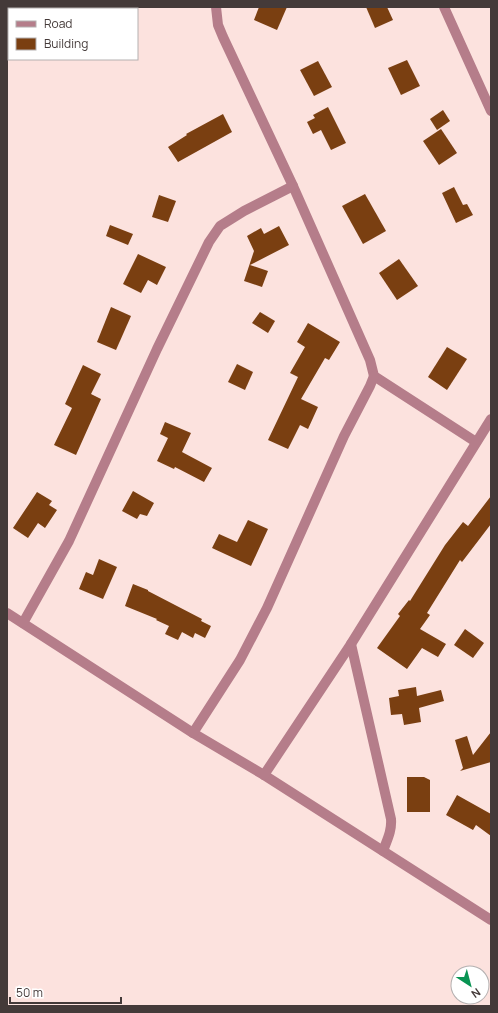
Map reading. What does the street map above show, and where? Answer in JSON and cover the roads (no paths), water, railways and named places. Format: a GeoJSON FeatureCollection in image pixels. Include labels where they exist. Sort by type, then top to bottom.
{"type":"FeatureCollection","features":[{"type":"Feature","properties":{"kind":"street"},"geometry":{"type":"LineString","coordinates":[[193,733],[240,660],[267,608],[344,436],[374,376],[370,360],[292,186],[222,37],[218,25],[216,7]]}},
{"type":"Feature","properties":{"kind":"street"},"geometry":{"type":"LineString","coordinates":[[444,7],[490,106]]}},
{"type":"Feature","properties":{"kind":"street"},"geometry":{"type":"LineString","coordinates":[[23,623],[69,541],[157,350],[209,242],[220,226],[244,211],[292,186]]}},
{"type":"Feature","properties":{"kind":"street"},"geometry":{"type":"LineString","coordinates":[[374,376],[476,442]]}},
{"type":"Feature","properties":{"kind":"street"},"geometry":{"type":"LineString","coordinates":[[264,775],[351,644],[491,419]]}},
{"type":"Feature","properties":{"kind":"street"},"geometry":{"type":"LineString","coordinates":[[7,613],[193,733],[264,775],[491,920]]}},
{"type":"Feature","properties":{"kind":"street"},"geometry":{"type":"LineString","coordinates":[[351,644],[391,819],[392,826],[383,851]]}}]}
